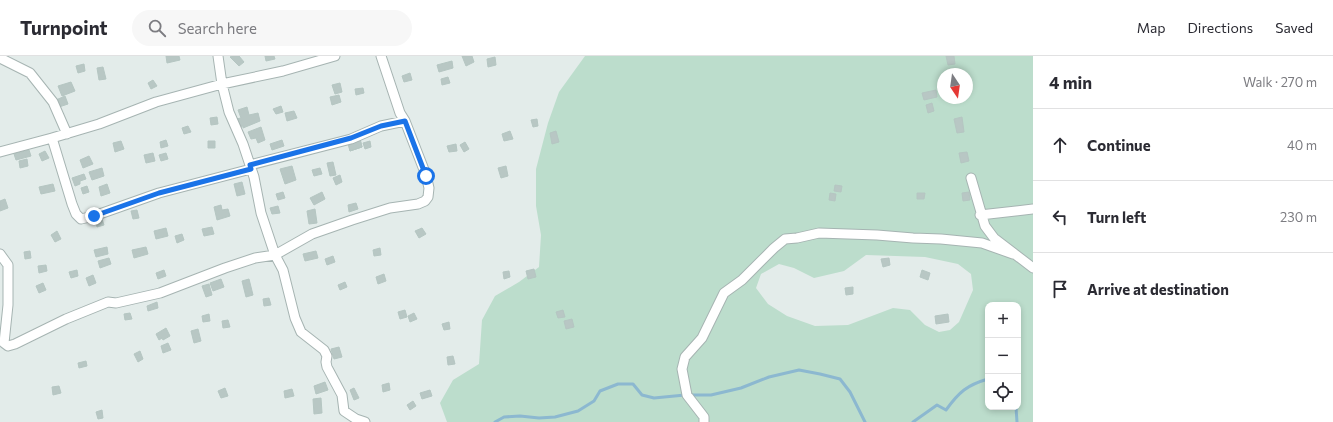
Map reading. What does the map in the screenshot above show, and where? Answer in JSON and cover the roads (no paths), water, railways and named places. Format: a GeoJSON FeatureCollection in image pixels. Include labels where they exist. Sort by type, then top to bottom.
{"type":"FeatureCollection","features":[{"type":"Feature","properties":{"kind":"street"},"geometry":{"type":"LineString","coordinates":[[218,56],[222,84],[229,112],[243,144],[261,213],[275,255],[282,270],[295,318],[301,332],[324,350],[327,356],[326,367],[342,395],[344,412],[365,422]]}},
{"type":"Feature","properties":{"kind":"street"},"geometry":{"type":"LineString","coordinates":[[0,152],[99,124],[156,102],[222,84],[283,71],[335,56]]}},
{"type":"Feature","properties":{"kind":"street"},"geometry":{"type":"LineString","coordinates":[[0,254],[8,264],[8,305],[4,343],[8,346],[66,319],[108,302],[116,303],[160,293],[255,258],[275,255],[312,234],[390,208],[418,204],[425,201],[428,197],[429,188],[426,176],[405,121],[400,113],[381,56]]}},
{"type":"Feature","properties":{"kind":"street"},"geometry":{"type":"LineString","coordinates":[[0,58],[30,73],[53,102],[67,134]]}},
{"type":"Feature","properties":{"kind":"street"},"geometry":{"type":"LineString","coordinates":[[52,138],[72,204],[80,219],[94,216],[159,193],[351,138],[381,126],[405,121]]}},
{"type":"Feature","properties":{"kind":"street"},"geometry":{"type":"LineString","coordinates":[[971,178],[980,215],[985,226],[994,238],[1033,268]]}},
{"type":"Feature","properties":{"kind":"street"},"geometry":{"type":"LineString","coordinates":[[980,215],[1033,209]]}},
{"type":"Feature","properties":{"kind":"street"},"geometry":{"type":"LineString","coordinates":[[704,422],[704,417],[687,395],[682,369],[685,357],[702,338],[724,293],[742,280],[774,248],[786,239],[819,233],[941,238],[982,243],[1013,254]]}},
{"type":"Feature","properties":{"kind":"waterway"},"geometry":{"type":"LineString","coordinates":[[690,395],[711,395],[741,388],[769,377],[799,370],[840,379],[850,392],[865,422]]}},
{"type":"Feature","properties":{"kind":"waterway"},"geometry":{"type":"LineString","coordinates":[[913,422],[937,405],[946,410],[955,398],[964,390],[985,380]]}},
{"type":"Feature","properties":{"kind":"waterway"},"geometry":{"type":"LineString","coordinates":[[495,422],[504,417],[555,417],[578,411],[594,401],[600,391],[618,384],[633,384],[642,395],[654,398],[685,395]]}},
{"type":"Feature","properties":{"kind":"waterway"},"geometry":{"type":"LineString","coordinates":[[1016,410],[1017,422]]}}]}
